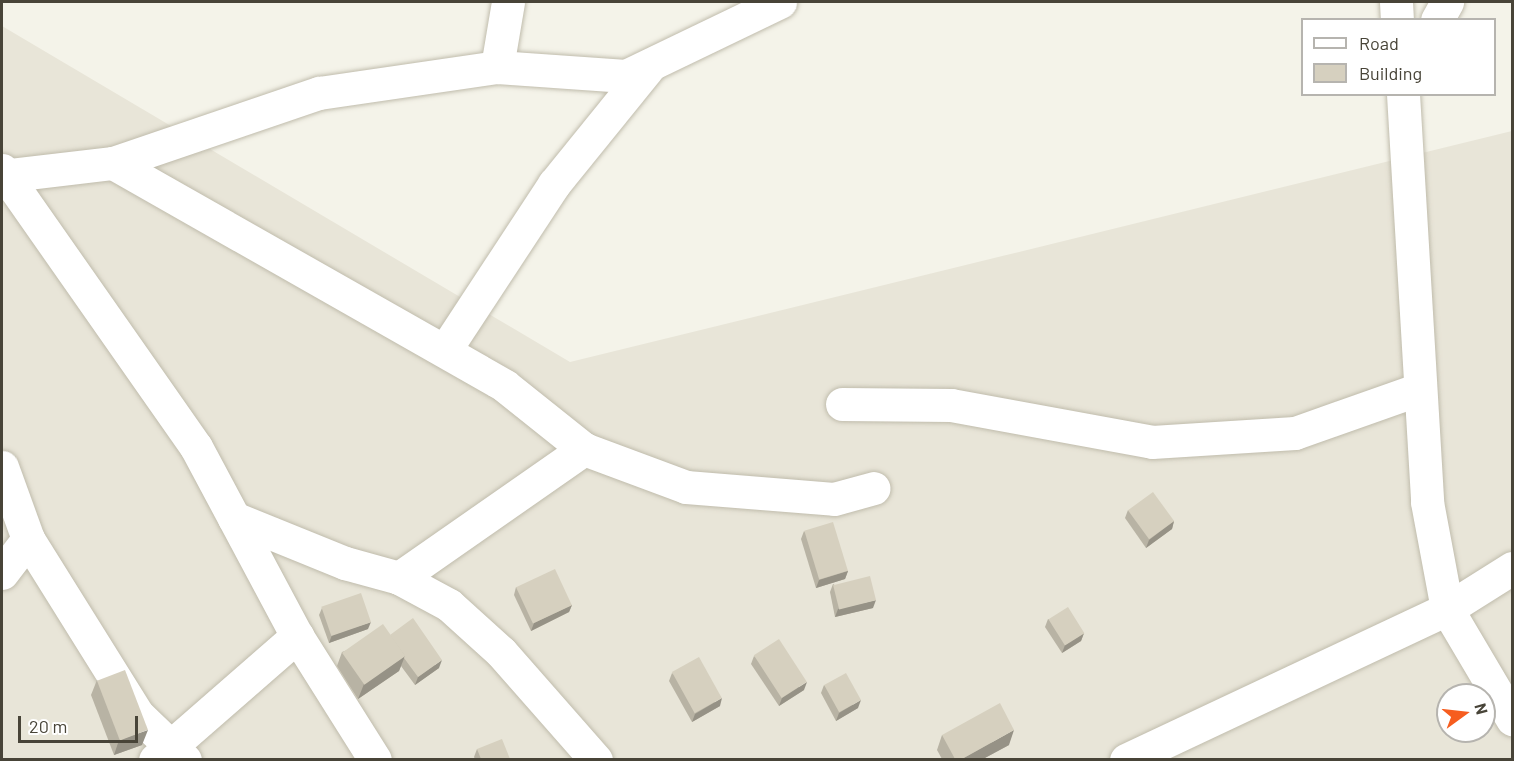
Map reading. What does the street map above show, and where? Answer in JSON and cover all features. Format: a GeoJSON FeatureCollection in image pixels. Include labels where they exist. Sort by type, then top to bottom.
{"type":"FeatureCollection","features":[{"type":"Feature","properties":{"kind":"street"},"geometry":{"type":"LineString","coordinates":[[497,67],[508,2]]}},
{"type":"Feature","properties":{"kind":"street"},"geometry":{"type":"LineString","coordinates":[[375,759],[297,636],[196,447],[2,176],[114,164],[319,93],[497,67],[626,76],[648,68],[780,2]]}},
{"type":"Feature","properties":{"kind":"street"},"geometry":{"type":"LineString","coordinates":[[1396,2],[1397,18]]}},
{"type":"Feature","properties":{"kind":"street"},"geometry":{"type":"LineString","coordinates":[[1438,18],[1447,2]]}},
{"type":"Feature","properties":{"kind":"street"},"geometry":{"type":"LineString","coordinates":[[444,350],[554,184],[648,68]]}},
{"type":"Feature","properties":{"kind":"street"},"geometry":{"type":"LineString","coordinates":[[1403,96],[1427,502],[1447,609],[1512,719]]}},
{"type":"Feature","properties":{"kind":"street"},"geometry":{"type":"LineString","coordinates":[[114,164],[506,386],[584,449],[686,487],[834,499],[874,488]]}},
{"type":"Feature","properties":{"kind":"street"},"geometry":{"type":"LineString","coordinates":[[843,404],[951,405],[1152,442],[1295,434],[1419,390]]}},
{"type":"Feature","properties":{"kind":"street"},"geometry":{"type":"LineString","coordinates":[[399,578],[584,449]]}},
{"type":"Feature","properties":{"kind":"street"},"geometry":{"type":"LineString","coordinates":[[2,467],[28,539],[138,715],[170,755],[297,636]]}},
{"type":"Feature","properties":{"kind":"street"},"geometry":{"type":"LineString","coordinates":[[234,518],[345,563],[399,578],[449,605],[475,629],[596,759]]}},
{"type":"Feature","properties":{"kind":"street"},"geometry":{"type":"LineString","coordinates":[[2,573],[28,539]]}},
{"type":"Feature","properties":{"kind":"street"},"geometry":{"type":"LineString","coordinates":[[1126,759],[1447,609],[1512,568]]}},
{"type":"Feature","properties":{"kind":"shaded area"},"geometry":{"type":"Polygon","coordinates":[[[2,26],[570,362],[1512,131],[1512,759],[2,760],[2,26]]]}},
{"type":"Feature","properties":{"kind":"building"},"geometry":{"type":"Polygon","coordinates":[[[1153,492],[1174,521],[1149,539],[1128,510],[1153,492]]]}},
{"type":"Feature","properties":{"kind":"building"},"geometry":{"type":"Polygon","coordinates":[[[833,522],[848,571],[819,580],[804,531],[833,522]]]}},
{"type":"Feature","properties":{"kind":"building"},"geometry":{"type":"Polygon","coordinates":[[[555,569],[572,605],[533,623],[516,587],[555,569]]]}},
{"type":"Feature","properties":{"kind":"building"},"geometry":{"type":"Polygon","coordinates":[[[870,576],[876,600],[839,609],[833,585],[870,576]]]}},
{"type":"Feature","properties":{"kind":"building"},"geometry":{"type":"Polygon","coordinates":[[[361,593],[371,622],[331,636],[321,607],[361,593]]]}},
{"type":"Feature","properties":{"kind":"building"},"geometry":{"type":"Polygon","coordinates":[[[1068,607],[1084,633],[1065,645],[1048,619],[1068,607]]]}},
{"type":"Feature","properties":{"kind":"building"},"geometry":{"type":"Polygon","coordinates":[[[413,618],[442,660],[418,677],[390,635],[413,618]]]}},
{"type":"Feature","properties":{"kind":"building"},"geometry":{"type":"Polygon","coordinates":[[[383,624],[405,656],[364,685],[342,653],[383,624]]]}},
{"type":"Feature","properties":{"kind":"building"},"geometry":{"type":"Polygon","coordinates":[[[779,639],[807,682],[782,698],[754,655],[779,639]]]}},
{"type":"Feature","properties":{"kind":"building"},"geometry":{"type":"Polygon","coordinates":[[[699,657],[722,698],[695,713],[672,672],[699,657]]]}},
{"type":"Feature","properties":{"kind":"building"},"geometry":{"type":"Polygon","coordinates":[[[125,670],[148,730],[120,741],[97,681],[125,670]]]}},
{"type":"Feature","properties":{"kind":"building"},"geometry":{"type":"Polygon","coordinates":[[[846,673],[861,700],[839,712],[824,685],[846,673]]]}},
{"type":"Feature","properties":{"kind":"building"},"geometry":{"type":"Polygon","coordinates":[[[1000,703],[1014,730],[962,759],[955,759],[942,735],[1000,703]]]}},
{"type":"Feature","properties":{"kind":"building"},"geometry":{"type":"Polygon","coordinates":[[[502,739],[510,759],[481,759],[477,749],[502,739]]]}}]}
